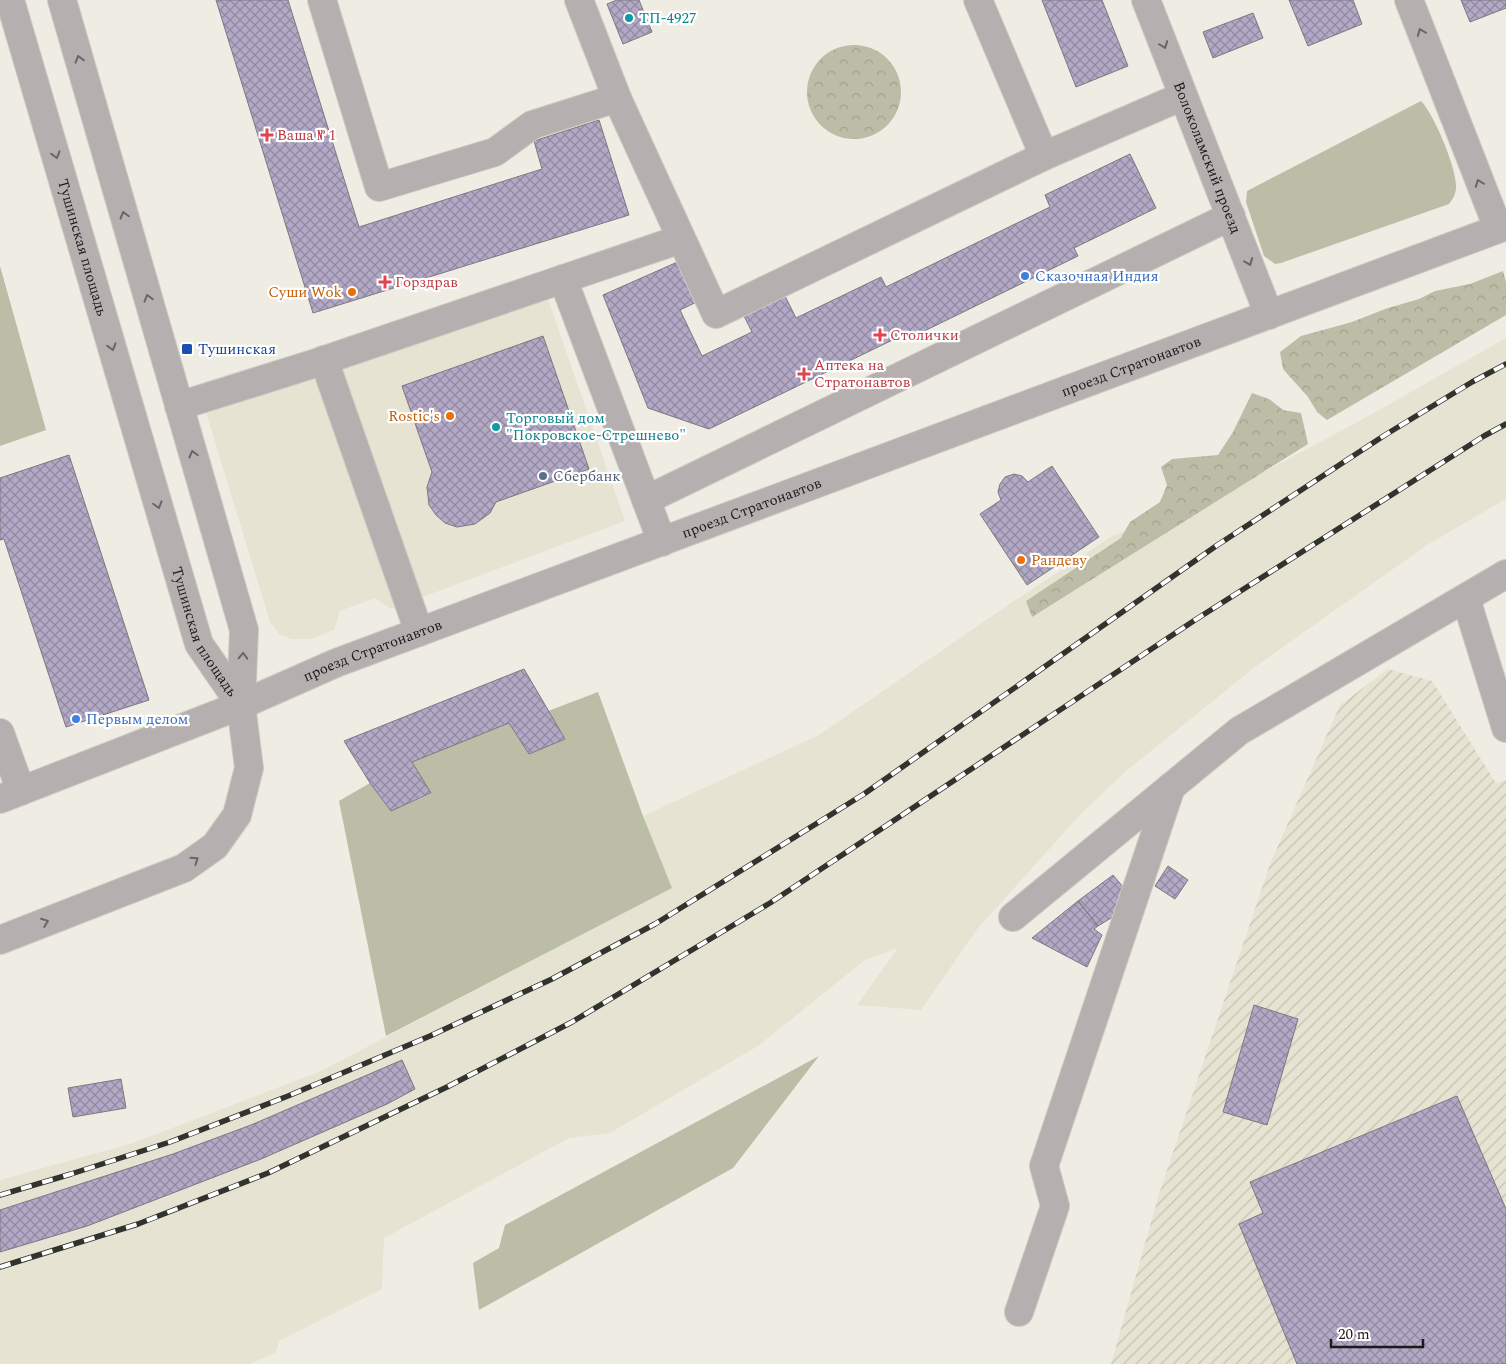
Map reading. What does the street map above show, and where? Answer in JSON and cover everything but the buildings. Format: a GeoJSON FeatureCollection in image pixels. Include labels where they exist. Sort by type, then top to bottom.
{"type":"FeatureCollection","features":[{"type":"Feature","properties":{"kind":"street","name":"Тушинская площадь"},"geometry":{"type":"LineString","coordinates":[[10,0],[199,644],[241,705]]}},
{"type":"Feature","properties":{"kind":"street","name":"Тушинская площадь"},"geometry":{"type":"LineString","coordinates":[[62,0],[244,630],[241,705]]}},
{"type":"Feature","properties":{"kind":"street"},"geometry":{"type":"LineString","coordinates":[[322,0],[379,187],[495,152],[532,125],[617,98]]}},
{"type":"Feature","properties":{"kind":"street"},"geometry":{"type":"LineString","coordinates":[[579,0],[617,98],[716,314],[1044,156],[1184,96]]}},
{"type":"Feature","properties":{"kind":"street"},"geometry":{"type":"LineString","coordinates":[[978,0],[1044,156]]}},
{"type":"Feature","properties":{"kind":"street","name":"Волоколамский проезд"},"geometry":{"type":"LineString","coordinates":[[1146,0],[1270,315]]}},
{"type":"Feature","properties":{"kind":"street"},"geometry":{"type":"LineString","coordinates":[[1409,0],[1502,227]]}},
{"type":"Feature","properties":{"kind":"street"},"geometry":{"type":"LineString","coordinates":[[646,500],[1231,216]]}},
{"type":"Feature","properties":{"kind":"street","name":"проезд Стратонавтов"},"geometry":{"type":"LineString","coordinates":[[11,795],[241,705],[336,664],[419,632],[1502,227]]}},
{"type":"Feature","properties":{"kind":"street"},"geometry":{"type":"LineString","coordinates":[[179,406],[324,360],[682,239]]}},
{"type":"Feature","properties":{"kind":"street"},"geometry":{"type":"LineString","coordinates":[[563,279],[662,542]]}},
{"type":"Feature","properties":{"kind":"street"},"geometry":{"type":"LineString","coordinates":[[324,360],[419,632]]}},
{"type":"Feature","properties":{"kind":"street"},"geometry":{"type":"LineString","coordinates":[[1013,918],[1239,730],[1506,574]]}},
{"type":"Feature","properties":{"kind":"street"},"geometry":{"type":"LineString","coordinates":[[1466,599],[1506,728]]}},
{"type":"Feature","properties":{"kind":"street"},"geometry":{"type":"LineString","coordinates":[[0,940],[184,868],[216,846],[237,815],[248,768],[241,705]]}},
{"type":"Feature","properties":{"kind":"street"},"geometry":{"type":"LineString","coordinates":[[0,733],[11,795]]}},
{"type":"Feature","properties":{"kind":"street"},"geometry":{"type":"LineString","coordinates":[[1019,1312],[1056,1206],[1044,1166],[1171,787]]}},
{"type":"Feature","properties":{"kind":"shaded area"},"geometry":{"type":"Polygon","coordinates":[[[540,276],[625,521],[391,609],[375,598],[340,611],[334,630],[311,639],[292,639],[280,635],[270,622],[198,386],[540,276]]]}},
{"type":"Feature","properties":{"kind":"shaded area"},"geometry":{"type":"Polygon","coordinates":[[[1506,338],[1506,499],[1427,545],[1255,667],[1125,772],[1079,816],[978,928],[921,1010],[857,1005],[898,948],[865,960],[758,1046],[610,1133],[569,1138],[384,1238],[382,1289],[279,1341],[276,1352],[250,1364],[0,1364],[0,1180],[133,1143],[321,1071],[671,888],[643,816],[819,735],[1112,536],[1236,487],[1363,419],[1506,338]]]}},
{"type":"Feature","properties":{"kind":"shaded area"},"geometry":{"type":"Polygon","coordinates":[[[1388,669],[1432,681],[1496,783],[1506,780],[1506,1364],[1111,1364],[1159,1194],[1270,864],[1340,705],[1388,669]]]}},
{"type":"Feature","properties":{"kind":"green space"},"geometry":{"type":"Polygon","coordinates":[[[854,45],[872,49],[887,59],[897,74],[901,92],[897,110],[887,125],[872,135],[854,139],[836,135],[821,125],[811,110],[807,92],[811,74],[821,59],[836,49],[854,45]]]}},
{"type":"Feature","properties":{"kind":"green space"},"geometry":{"type":"Polygon","coordinates":[[[1421,101],[1438,129],[1453,168],[1456,190],[1449,204],[1281,263],[1275,264],[1264,256],[1246,202],[1247,191],[1421,101]]]}},
{"type":"Feature","properties":{"kind":"green space"},"geometry":{"type":"Polygon","coordinates":[[[0,266],[46,430],[0,446],[0,266]]]}},
{"type":"Feature","properties":{"kind":"green space"},"geometry":{"type":"Polygon","coordinates":[[[1503,271],[1506,282],[1506,315],[1327,420],[1317,412],[1308,397],[1283,369],[1280,352],[1301,336],[1352,322],[1385,309],[1419,299],[1435,291],[1470,284],[1503,271]]]}},
{"type":"Feature","properties":{"kind":"green space"},"geometry":{"type":"Polygon","coordinates":[[[1252,393],[1269,399],[1283,410],[1301,413],[1308,444],[1032,617],[1026,601],[1121,538],[1130,522],[1160,502],[1167,485],[1161,467],[1172,459],[1218,455],[1233,432],[1252,393]]]}},
{"type":"Feature","properties":{"kind":"green space"},"geometry":{"type":"Polygon","coordinates":[[[598,692],[643,816],[672,888],[386,1036],[339,801],[370,783],[391,811],[431,794],[412,762],[509,723],[529,754],[565,739],[548,711],[598,692]]]}},
{"type":"Feature","properties":{"kind":"green space"},"geometry":{"type":"Polygon","coordinates":[[[819,1056],[733,1168],[479,1310],[473,1263],[499,1248],[505,1225],[819,1056]]]}},
{"type":"Feature","properties":{"kind":"railway"},"geometry":{"type":"LineString","coordinates":[[0,1195],[170,1142],[288,1096],[430,1036],[552,979],[655,924],[864,794],[1216,546],[1385,435],[1472,382],[1506,364]]}},
{"type":"Feature","properties":{"kind":"railway"},"geometry":{"type":"LineString","coordinates":[[0,1267],[138,1224],[268,1173],[447,1087],[572,1022],[770,903],[1195,620],[1484,436],[1506,424]]}},
{"type":"Feature","properties":{"kind":"place","name":"ТП-4927"},"geometry":{"type":"Point","coordinates":[629,18]}},
{"type":"Feature","properties":{"kind":"place","name":"Ваша № 1"},"geometry":{"type":"Point","coordinates":[267,135]}},
{"type":"Feature","properties":{"kind":"place","name":"Сказочная Индия"},"geometry":{"type":"Point","coordinates":[1025,276]}},
{"type":"Feature","properties":{"kind":"place","name":"Горздрав"},"geometry":{"type":"Point","coordinates":[385,282]}},
{"type":"Feature","properties":{"kind":"place","name":"Суши Wok"},"geometry":{"type":"Point","coordinates":[352,292]}},
{"type":"Feature","properties":{"kind":"place","name":"Столички"},"geometry":{"type":"Point","coordinates":[880,335]}},
{"type":"Feature","properties":{"kind":"place","name":"Тушинская"},"geometry":{"type":"Point","coordinates":[187,349]}},
{"type":"Feature","properties":{"kind":"place","name":"Аптека на Стратонавтов"},"geometry":{"type":"Point","coordinates":[804,374]}},
{"type":"Feature","properties":{"kind":"place","name":"Rostic's"},"geometry":{"type":"Point","coordinates":[450,416]}},
{"type":"Feature","properties":{"kind":"place","name":"Торговый дом \"Покровское-Стрешнево\""},"geometry":{"type":"Point","coordinates":[496,427]}},
{"type":"Feature","properties":{"kind":"place","name":"Сбербанк"},"geometry":{"type":"Point","coordinates":[543,476]}},
{"type":"Feature","properties":{"kind":"place","name":"Рандеву"},"geometry":{"type":"Point","coordinates":[1021,560]}},
{"type":"Feature","properties":{"kind":"place","name":"Первым делом"},"geometry":{"type":"Point","coordinates":[76,719]}}]}
